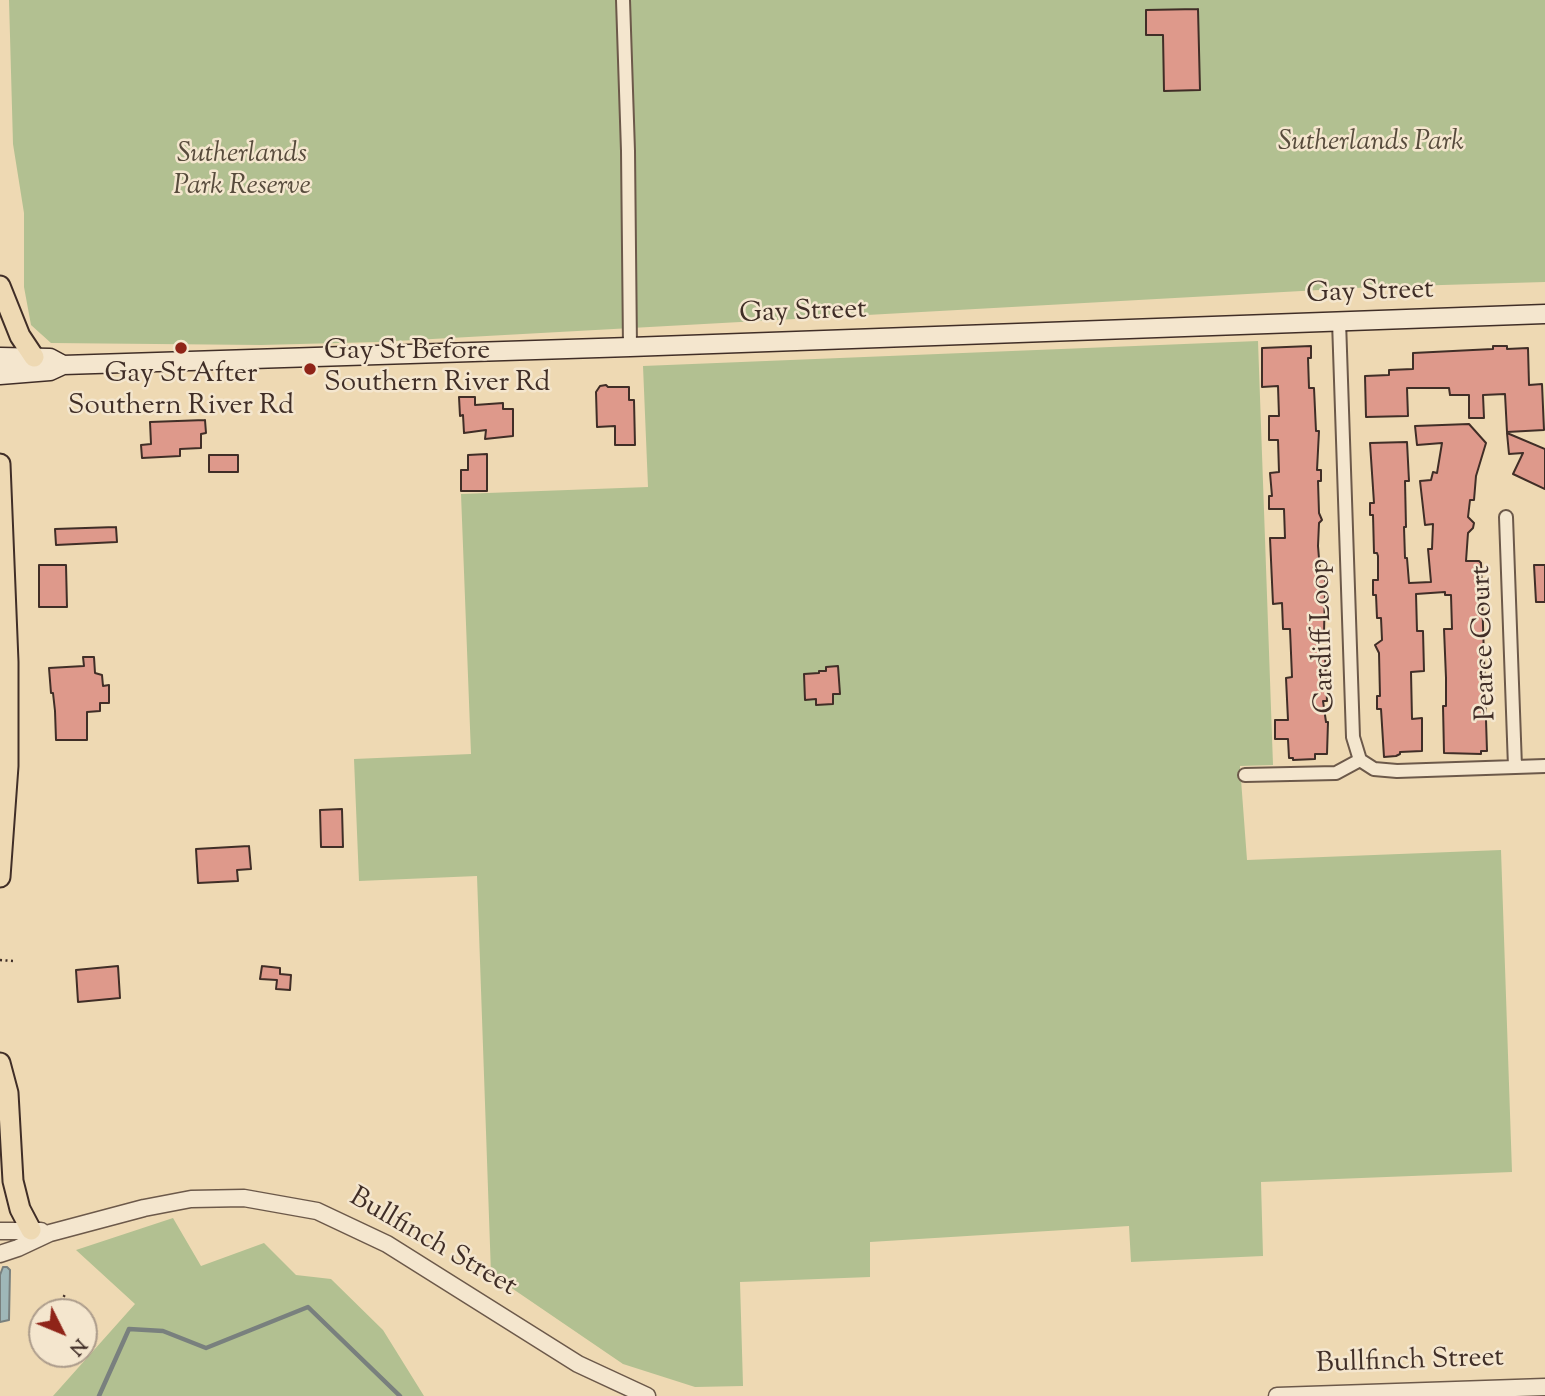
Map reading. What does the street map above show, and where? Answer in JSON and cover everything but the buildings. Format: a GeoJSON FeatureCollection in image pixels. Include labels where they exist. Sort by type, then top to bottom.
{"type":"FeatureCollection","features":[{"type":"Feature","properties":{"kind":"main road"},"geometry":{"type":"LineString","coordinates":[[0,286],[20,336],[34,357]]}},
{"type":"Feature","properties":{"kind":"main road","name":"Gay Street"},"geometry":{"type":"LineString","coordinates":[[0,375],[50,371],[63,365],[1545,314]]}},
{"type":"Feature","properties":{"kind":"main road","name":"Gay Street"},"geometry":{"type":"LineString","coordinates":[[0,357],[50,358],[63,365]]}},
{"type":"Feature","properties":{"kind":"main road"},"geometry":{"type":"LineString","coordinates":[[0,464],[8,662],[8,766],[0,877]]}},
{"type":"Feature","properties":{"kind":"main road"},"geometry":{"type":"LineString","coordinates":[[0,1062],[8,1093],[13,1181],[20,1209],[41,1231]]}},
{"type":"Feature","properties":{"kind":"street"},"geometry":{"type":"LineString","coordinates":[[623,0],[630,347]]}},
{"type":"Feature","properties":{"kind":"street","name":"Cardiff Loop"},"geometry":{"type":"LineString","coordinates":[[1339,321],[1353,737],[1360,760]]}},
{"type":"Feature","properties":{"kind":"street","name":"Pearce Court"},"geometry":{"type":"LineString","coordinates":[[1506,517],[1515,768]]}},
{"type":"Feature","properties":{"kind":"street"},"geometry":{"type":"LineString","coordinates":[[1245,775],[1336,772],[1360,760],[1374,769],[1397,771],[1545,766]]}},
{"type":"Feature","properties":{"kind":"street","name":"Bullfinch Street"},"geometry":{"type":"LineString","coordinates":[[0,1231],[41,1231],[191,1199],[244,1198],[317,1211],[387,1244],[578,1364],[647,1396]]}},
{"type":"Feature","properties":{"kind":"street","name":"Bullfinch Street"},"geometry":{"type":"LineString","coordinates":[[0,1254],[19,1248],[41,1231]]}},
{"type":"Feature","properties":{"kind":"street","name":"Bullfinch Street"},"geometry":{"type":"LineString","coordinates":[[1277,1396],[1483,1392],[1545,1387]]}},
{"type":"Feature","properties":{"kind":"path"},"geometry":{"type":"LineString","coordinates":[[0,960],[13,961]]}},
{"type":"Feature","properties":{"kind":"path"},"geometry":{"type":"LineString","coordinates":[[63,1298],[66,1293]]}},
{"type":"Feature","properties":{"kind":"green space","name":"Sutherlands Park Reserve"},"geometry":{"type":"Polygon","coordinates":[[[9,0],[1545,0],[1545,282],[1374,287],[378,342],[261,345],[51,343],[31,325],[24,287],[24,213],[13,144],[9,0]]]}},
{"type":"Feature","properties":{"kind":"green space"},"geometry":{"type":"Polygon","coordinates":[[[1258,341],[1273,765],[1240,766],[1247,860],[1501,850],[1512,1172],[1261,1182],[1263,1256],[1131,1262],[1129,1226],[870,1242],[870,1277],[740,1282],[743,1386],[695,1387],[623,1364],[491,1274],[477,876],[359,881],[354,759],[471,754],[461,494],[648,487],[643,366],[1258,341]]]}},
{"type":"Feature","properties":{"kind":"green space"},"geometry":{"type":"Polygon","coordinates":[[[173,1218],[201,1266],[264,1243],[296,1275],[331,1279],[383,1330],[424,1396],[53,1396],[78,1368],[98,1368],[98,1346],[135,1304],[76,1250],[173,1218]]]}},
{"type":"Feature","properties":{"kind":"water"},"geometry":{"type":"Polygon","coordinates":[[[3,1267],[10,1270],[9,1320],[0,1322],[0,1275],[3,1267]]]}},
{"type":"Feature","properties":{"kind":"waterway"},"geometry":{"type":"LineString","coordinates":[[99,1396],[129,1329],[163,1331],[206,1348],[308,1307],[400,1396]]}},
{"type":"Feature","properties":{"kind":"place","name":"Gay St After Southern River Rd"},"geometry":{"type":"Point","coordinates":[181,348]}},
{"type":"Feature","properties":{"kind":"place","name":"Gay St Before Southern River Rd"},"geometry":{"type":"Point","coordinates":[310,369]}},
{"type":"Feature","properties":{"kind":"park label","name":"Sutherlands Park"},"geometry":{"type":"Point","coordinates":[1371,144]}}]}
